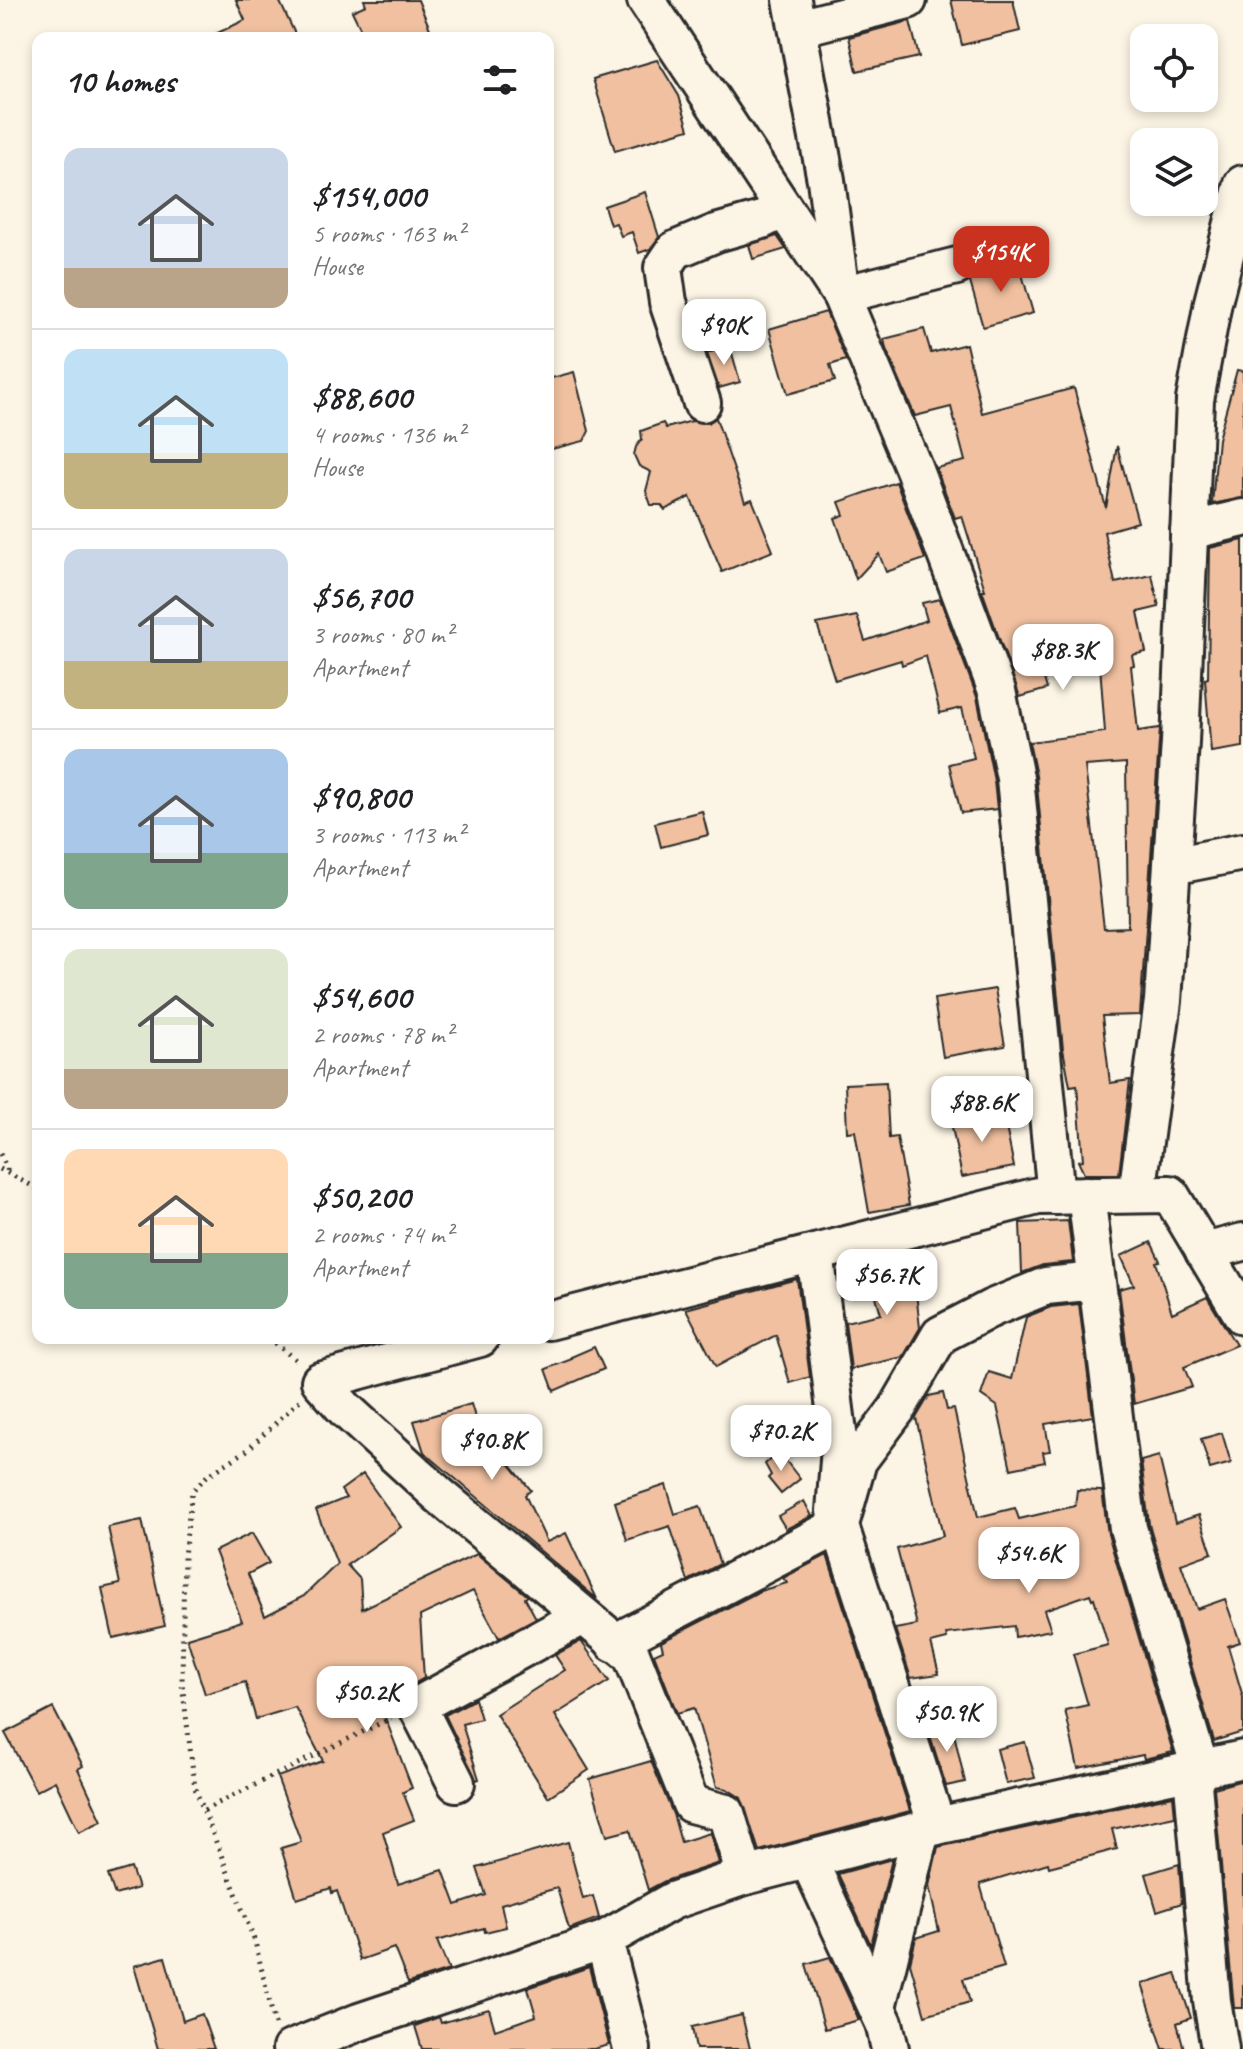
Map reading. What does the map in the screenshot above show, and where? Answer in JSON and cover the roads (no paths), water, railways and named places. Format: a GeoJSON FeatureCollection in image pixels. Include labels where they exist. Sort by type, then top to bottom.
{"type":"FeatureCollection","features":[{"type":"Feature","properties":{"kind":"street"},"geometry":{"type":"LineString","coordinates":[[646,0],[841,295],[914,469],[997,691],[1015,778],[1071,1195],[1096,1281],[1128,1528],[1200,1768],[1193,1784],[1228,1998],[1220,2049]]}},
{"type":"Feature","properties":{"kind":"street"},"geometry":{"type":"LineString","coordinates":[[841,295],[826,180],[795,14],[908,0]]}},
{"type":"Feature","properties":{"kind":"street"},"geometry":{"type":"LineString","coordinates":[[1137,1194],[1163,1001],[1195,400],[1213,302],[1243,184]]}},
{"type":"Feature","properties":{"kind":"street"},"geometry":{"type":"LineString","coordinates":[[702,403],[668,302],[663,268],[675,250],[716,233],[762,220],[784,209]]}},
{"type":"Feature","properties":{"kind":"street"},"geometry":{"type":"LineString","coordinates":[[841,295],[957,266]]}},
{"type":"Feature","properties":{"kind":"street"},"geometry":{"type":"LineString","coordinates":[[1189,531],[1243,518]]}},
{"type":"Feature","properties":{"kind":"street"},"geometry":{"type":"LineString","coordinates":[[1172,866],[1243,852]]}},
{"type":"Feature","properties":{"kind":"street"},"geometry":{"type":"LineString","coordinates":[[554,1319],[1038,1196],[1137,1194],[1170,1194],[1243,1316]]}},
{"type":"Feature","properties":{"kind":"street"},"geometry":{"type":"LineString","coordinates":[[1204,1252],[1243,1242]]}},
{"type":"Feature","properties":{"kind":"street"},"geometry":{"type":"LineString","coordinates":[[815,1253],[840,1448],[835,1511],[929,1828],[877,2007]]}},
{"type":"Feature","properties":{"kind":"street"},"geometry":{"type":"LineString","coordinates":[[614,1643],[840,1525],[858,1461],[897,1409],[940,1335],[992,1308],[1046,1286],[1096,1281]]}},
{"type":"Feature","properties":{"kind":"street"},"geometry":{"type":"LineString","coordinates":[[458,1344],[320,1381],[345,1409],[439,1495],[632,1656],[691,1804],[726,1813],[745,1876]]}},
{"type":"Feature","properties":{"kind":"street"},"geometry":{"type":"LineString","coordinates":[[456,1783],[417,1706],[583,1616]]}},
{"type":"Feature","properties":{"kind":"street"},"geometry":{"type":"LineString","coordinates":[[284,2041],[359,2022],[604,1940],[672,1901],[745,1876],[929,1828],[1243,1759]]}},
{"type":"Feature","properties":{"kind":"street"},"geometry":{"type":"LineString","coordinates":[[808,1859],[884,2023],[890,2049]]}},
{"type":"Feature","properties":{"kind":"street"},"geometry":{"type":"LineString","coordinates":[[604,1940],[632,2049]]}}]}
